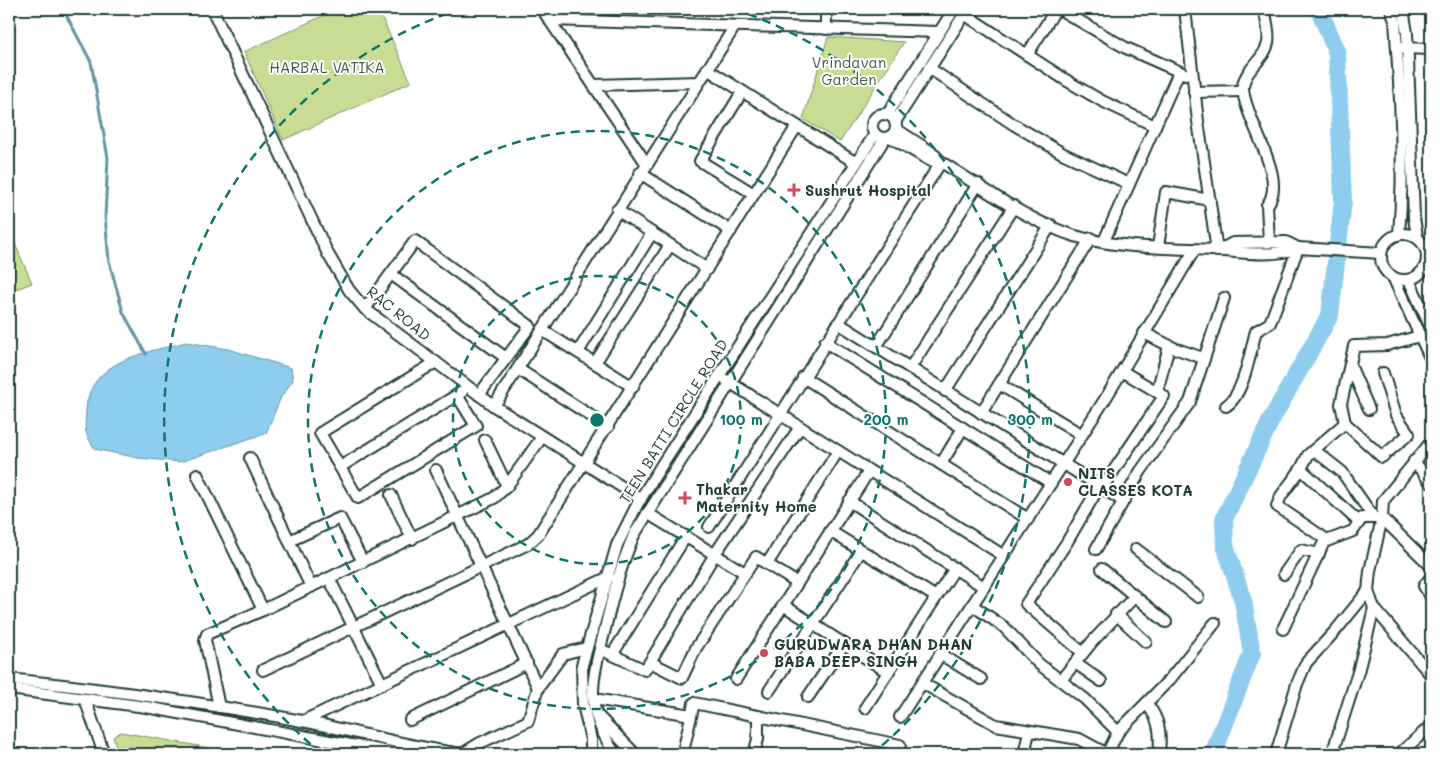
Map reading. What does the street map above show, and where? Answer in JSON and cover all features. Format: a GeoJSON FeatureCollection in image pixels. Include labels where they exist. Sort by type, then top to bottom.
{"type":"FeatureCollection","features":[{"type":"Feature","properties":{"kind":"street","name":"RAC ROAD"},"geometry":{"type":"LineString","coordinates":[[212,9],[328,254],[349,290],[366,309],[494,406],[641,499]]}},
{"type":"Feature","properties":{"kind":"street"},"geometry":{"type":"LineString","coordinates":[[542,9],[646,163]]}},
{"type":"Feature","properties":{"kind":"street"},"geometry":{"type":"LineString","coordinates":[[826,9],[826,29]]}},
{"type":"Feature","properties":{"kind":"street"},"geometry":{"type":"LineString","coordinates":[[892,132],[886,115],[954,9]]}},
{"type":"Feature","properties":{"kind":"street"},"geometry":{"type":"LineString","coordinates":[[1026,55],[1057,9],[1126,48],[1192,77]]}},
{"type":"Feature","properties":{"kind":"street"},"geometry":{"type":"LineString","coordinates":[[1186,9],[1192,77],[1218,251]]}},
{"type":"Feature","properties":{"kind":"street"},"geometry":{"type":"LineString","coordinates":[[1264,9],[1268,29],[1268,44],[1244,80],[1243,92],[1255,133],[1268,160],[1274,186],[1271,200],[1267,206],[1269,242]]}},
{"type":"Feature","properties":{"kind":"street"},"geometry":{"type":"LineString","coordinates":[[1391,9],[1402,48],[1414,218],[1424,240],[1429,256],[1424,269],[1418,276],[1409,280],[1393,277],[1385,271],[1381,262],[1381,253],[1384,244],[1390,237],[1408,233],[1424,240]]}},
{"type":"Feature","properties":{"kind":"street"},"geometry":{"type":"LineString","coordinates":[[1399,234],[1403,188],[1403,9]]}},
{"type":"Feature","properties":{"kind":"street"},"geometry":{"type":"LineString","coordinates":[[615,754],[596,715],[594,699],[600,649],[619,574],[634,535],[892,132],[929,68],[966,11],[1026,55],[1102,101],[1155,126]]}},
{"type":"Feature","properties":{"kind":"street"},"geometry":{"type":"LineString","coordinates":[[550,20],[939,32]]}},
{"type":"Feature","properties":{"kind":"street"},"geometry":{"type":"LineString","coordinates":[[494,406],[646,163],[735,26]]}},
{"type":"Feature","properties":{"kind":"street"},"geometry":{"type":"LineString","coordinates":[[1402,48],[1431,49]]}},
{"type":"Feature","properties":{"kind":"street"},"geometry":{"type":"LineString","coordinates":[[929,68],[1062,153],[1129,184]]}},
{"type":"Feature","properties":{"kind":"street"},"geometry":{"type":"LineString","coordinates":[[706,70],[856,163]]}},
{"type":"Feature","properties":{"kind":"street"},"geometry":{"type":"LineString","coordinates":[[1104,241],[1179,72]]}},
{"type":"Feature","properties":{"kind":"street"},"geometry":{"type":"LineString","coordinates":[[594,85],[699,82]]}},
{"type":"Feature","properties":{"kind":"street"},"geometry":{"type":"LineString","coordinates":[[742,92],[700,160],[754,194]]}},
{"type":"Feature","properties":{"kind":"street"},"geometry":{"type":"LineString","coordinates":[[1194,92],[1243,92]]}},
{"type":"Feature","properties":{"kind":"street","name":"TEEN BATTI CIRCLE ROAD"},"geometry":{"type":"LineString","coordinates":[[591,754],[591,740],[582,686],[582,665],[617,545],[641,499],[718,376],[875,134],[872,129],[874,120],[881,115],[886,115]]}},
{"type":"Feature","properties":{"kind":"street"},"geometry":{"type":"LineString","coordinates":[[263,670],[528,544],[538,535],[585,464],[797,126]]}},
{"type":"Feature","properties":{"kind":"street"},"geometry":{"type":"LineString","coordinates":[[875,134],[892,132],[933,153],[942,162],[1014,206],[1075,236],[1158,247],[1218,251],[1285,254],[1298,248]]}},
{"type":"Feature","properties":{"kind":"street"},"geometry":{"type":"LineString","coordinates":[[709,527],[825,342],[942,162]]}},
{"type":"Feature","properties":{"kind":"street"},"geometry":{"type":"LineString","coordinates":[[640,173],[731,231]]}},
{"type":"Feature","properties":{"kind":"street"},"geometry":{"type":"LineString","coordinates":[[876,347],[978,184]]}},
{"type":"Feature","properties":{"kind":"street"},"geometry":{"type":"LineString","coordinates":[[1158,247],[1166,192],[1210,200]]}},
{"type":"Feature","properties":{"kind":"street"},"geometry":{"type":"LineString","coordinates":[[910,368],[1014,206]]}},
{"type":"Feature","properties":{"kind":"street"},"geometry":{"type":"LineString","coordinates":[[617,210],[707,269]]}},
{"type":"Feature","properties":{"kind":"street"},"geometry":{"type":"LineString","coordinates":[[945,391],[1051,225]]}},
{"type":"Feature","properties":{"kind":"street"},"geometry":{"type":"LineString","coordinates":[[578,352],[652,233]]}},
{"type":"Feature","properties":{"kind":"street"},"geometry":{"type":"LineString","coordinates":[[981,413],[1091,238]]}},
{"type":"Feature","properties":{"kind":"street"},"geometry":{"type":"LineString","coordinates":[[366,309],[415,241],[515,314],[530,326],[479,395]]}},
{"type":"Feature","properties":{"kind":"street"},"geometry":{"type":"LineString","coordinates":[[1218,251],[1233,243],[1286,242],[1298,248],[1381,253]]}},
{"type":"Feature","properties":{"kind":"street"},"geometry":{"type":"LineString","coordinates":[[595,363],[670,245]]}},
{"type":"Feature","properties":{"kind":"street"},"geometry":{"type":"LineString","coordinates":[[1226,406],[1234,402],[1245,374],[1256,331],[1270,323],[1298,248]]}},
{"type":"Feature","properties":{"kind":"street"},"geometry":{"type":"LineString","coordinates":[[900,717],[1122,371],[1195,249]]}},
{"type":"Feature","properties":{"kind":"street"},"geometry":{"type":"LineString","coordinates":[[391,274],[506,358]]}},
{"type":"Feature","properties":{"kind":"street"},"geometry":{"type":"LineString","coordinates":[[1393,277],[1431,360]]}},
{"type":"Feature","properties":{"kind":"street"},"geometry":{"type":"LineString","coordinates":[[1409,280],[1431,328]]}},
{"type":"Feature","properties":{"kind":"street"},"geometry":{"type":"LineString","coordinates":[[1096,549],[1140,472],[1190,402],[1224,298]]}},
{"type":"Feature","properties":{"kind":"street"},"geometry":{"type":"LineString","coordinates":[[838,323],[1122,501]]}},
{"type":"Feature","properties":{"kind":"street"},"geometry":{"type":"LineString","coordinates":[[542,330],[633,387]]}},
{"type":"Feature","properties":{"kind":"street"},"geometry":{"type":"LineString","coordinates":[[1144,333],[1169,346],[1203,358]]}},
{"type":"Feature","properties":{"kind":"street"},"geometry":{"type":"LineString","coordinates":[[1383,373],[1396,415],[1409,434],[1382,457],[1345,423],[1341,404],[1354,346],[1387,345],[1420,336]]}},
{"type":"Feature","properties":{"kind":"street"},"geometry":{"type":"LineString","coordinates":[[825,342],[1050,483]]}},
{"type":"Feature","properties":{"kind":"street"},"geometry":{"type":"LineString","coordinates":[[1157,392],[1169,346]]}},
{"type":"Feature","properties":{"kind":"street"},"geometry":{"type":"LineString","coordinates":[[436,362],[320,433],[358,498],[476,426],[456,395]]}},
{"type":"Feature","properties":{"kind":"street"},"geometry":{"type":"LineString","coordinates":[[1350,365],[1369,409]]}},
{"type":"Feature","properties":{"kind":"street"},"geometry":{"type":"LineString","coordinates":[[518,369],[608,426]]}},
{"type":"Feature","properties":{"kind":"street"},"geometry":{"type":"LineString","coordinates":[[1083,653],[1026,604],[1100,488],[1164,396],[1122,371]]}},
{"type":"Feature","properties":{"kind":"street"},"geometry":{"type":"LineString","coordinates":[[718,376],[1004,556]]}},
{"type":"Feature","properties":{"kind":"street"},"geometry":{"type":"LineString","coordinates":[[803,377],[1028,518]]}},
{"type":"Feature","properties":{"kind":"street"},"geometry":{"type":"LineString","coordinates":[[999,384],[1082,434]]}},
{"type":"Feature","properties":{"kind":"street"},"geometry":{"type":"LineString","coordinates":[[340,467],[470,388]]}},
{"type":"Feature","properties":{"kind":"street"},"geometry":{"type":"LineString","coordinates":[[1327,540],[1277,506],[1281,496],[1301,470],[1308,455],[1345,423]]}},
{"type":"Feature","properties":{"kind":"street"},"geometry":{"type":"LineString","coordinates":[[600,649],[645,670],[715,554],[800,427]]}},
{"type":"Feature","properties":{"kind":"street"},"geometry":{"type":"LineString","coordinates":[[941,464],[963,428]]}},
{"type":"Feature","properties":{"kind":"street"},"geometry":{"type":"LineString","coordinates":[[219,707],[205,637],[226,624],[263,610],[494,498],[507,486],[542,437]]}},
{"type":"Feature","properties":{"kind":"street"},"geometry":{"type":"LineString","coordinates":[[485,440],[507,486]]}},
{"type":"Feature","properties":{"kind":"street"},"geometry":{"type":"LineString","coordinates":[[1431,442],[1383,501],[1378,518],[1368,591],[1374,608],[1431,675]]}},
{"type":"Feature","properties":{"kind":"street"},"geometry":{"type":"LineString","coordinates":[[1314,450],[1342,472],[1378,518],[1431,566]]}},
{"type":"Feature","properties":{"kind":"street"},"geometry":{"type":"LineString","coordinates":[[767,564],[838,451]]}},
{"type":"Feature","properties":{"kind":"street"},"geometry":{"type":"LineString","coordinates":[[250,458],[311,587]]}},
{"type":"Feature","properties":{"kind":"street"},"geometry":{"type":"LineString","coordinates":[[1414,461],[1431,483]]}},
{"type":"Feature","properties":{"kind":"street"},"geometry":{"type":"LineString","coordinates":[[436,470],[538,688]]}},
{"type":"Feature","properties":{"kind":"street"},"geometry":{"type":"LineString","coordinates":[[1301,470],[1359,522]]}},
{"type":"Feature","properties":{"kind":"street"},"geometry":{"type":"LineString","coordinates":[[736,680],[869,471]]}},
{"type":"Feature","properties":{"kind":"street"},"geometry":{"type":"LineString","coordinates":[[197,474],[263,610]]}},
{"type":"Feature","properties":{"kind":"street"},"geometry":{"type":"LineString","coordinates":[[391,495],[412,539]]}},
{"type":"Feature","properties":{"kind":"street"},"geometry":{"type":"LineString","coordinates":[[849,502],[984,587]]}},
{"type":"Feature","properties":{"kind":"street"},"geometry":{"type":"LineString","coordinates":[[648,513],[745,573]]}},
{"type":"Feature","properties":{"kind":"street"},"geometry":{"type":"LineString","coordinates":[[289,542],[340,518],[363,562]]}},
{"type":"Feature","properties":{"kind":"street"},"geometry":{"type":"LineString","coordinates":[[1283,629],[1327,540],[1353,531],[1362,518],[1378,518]]}},
{"type":"Feature","properties":{"kind":"street"},"geometry":{"type":"LineString","coordinates":[[830,532],[936,597]]}},
{"type":"Feature","properties":{"kind":"street"},"geometry":{"type":"LineString","coordinates":[[612,655],[686,536]]}},
{"type":"Feature","properties":{"kind":"street"},"geometry":{"type":"LineString","coordinates":[[1136,549],[1198,597]]}},
{"type":"Feature","properties":{"kind":"street"},"geometry":{"type":"LineString","coordinates":[[1284,574],[1301,550],[1319,554]]}},
{"type":"Feature","properties":{"kind":"street"},"geometry":{"type":"LineString","coordinates":[[769,691],[861,551]]}},
{"type":"Feature","properties":{"kind":"street"},"geometry":{"type":"LineString","coordinates":[[650,662],[682,678],[696,648],[756,556],[797,583]]}},
{"type":"Feature","properties":{"kind":"street"},"geometry":{"type":"LineString","coordinates":[[865,708],[955,568]]}},
{"type":"Feature","properties":{"kind":"street"},"geometry":{"type":"LineString","coordinates":[[1102,569],[1166,622]]}},
{"type":"Feature","properties":{"kind":"street"},"geometry":{"type":"LineString","coordinates":[[303,721],[509,623],[606,578],[619,574]]}},
{"type":"Feature","properties":{"kind":"street"},"geometry":{"type":"LineString","coordinates":[[1431,577],[1424,586],[1431,597]]}},
{"type":"Feature","properties":{"kind":"street"},"geometry":{"type":"LineString","coordinates":[[329,578],[382,684]]}},
{"type":"Feature","properties":{"kind":"street"},"geometry":{"type":"LineString","coordinates":[[1276,754],[1297,684],[1306,663],[1337,630],[1368,591]]}},
{"type":"Feature","properties":{"kind":"street"},"geometry":{"type":"LineString","coordinates":[[1061,680],[1116,614],[1135,596]]}},
{"type":"Feature","properties":{"kind":"street"},"geometry":{"type":"LineString","coordinates":[[783,605],[888,672]]}},
{"type":"Feature","properties":{"kind":"street"},"geometry":{"type":"LineString","coordinates":[[972,605],[1004,628],[1039,664],[1085,699],[1118,732]]}},
{"type":"Feature","properties":{"kind":"street"},"geometry":{"type":"LineString","coordinates":[[1332,754],[1358,672],[1374,608]]}},
{"type":"Feature","properties":{"kind":"street"},"geometry":{"type":"LineString","coordinates":[[1116,614],[1146,642]]}},
{"type":"Feature","properties":{"kind":"street"},"geometry":{"type":"LineString","coordinates":[[922,683],[996,725],[1079,740],[1107,754],[1118,732],[1147,704],[1215,623]]}},
{"type":"Feature","properties":{"kind":"street"},"geometry":{"type":"LineString","coordinates":[[808,698],[844,644]]}},
{"type":"Feature","properties":{"kind":"street"},"geometry":{"type":"LineString","coordinates":[[9,679],[144,695],[219,707],[303,721],[464,754],[480,743],[528,721],[538,688],[563,654],[586,648]]}},
{"type":"Feature","properties":{"kind":"street"},"geometry":{"type":"LineString","coordinates":[[940,654],[981,679]]}},
{"type":"Feature","properties":{"kind":"street"},"geometry":{"type":"LineString","coordinates":[[410,720],[527,663]]}},
{"type":"Feature","properties":{"kind":"street"},"geometry":{"type":"LineString","coordinates":[[1075,663],[1101,682]]}},
{"type":"Feature","properties":{"kind":"street"},"geometry":{"type":"LineString","coordinates":[[9,689],[194,716],[400,754]]}},
{"type":"Feature","properties":{"kind":"street"},"geometry":{"type":"LineString","coordinates":[[85,699],[104,754]]}},
{"type":"Feature","properties":{"kind":"street"},"geometry":{"type":"LineString","coordinates":[[594,699],[691,714]]}},
{"type":"Feature","properties":{"kind":"street"},"geometry":{"type":"LineString","coordinates":[[683,752],[694,703],[900,745]]}},
{"type":"Feature","properties":{"kind":"street"},"geometry":{"type":"LineString","coordinates":[[1147,704],[1155,713],[1161,732],[1159,754]]}},
{"type":"Feature","properties":{"kind":"street"},"geometry":{"type":"LineString","coordinates":[[596,715],[635,754]]}},
{"type":"Feature","properties":{"kind":"street"},"geometry":{"type":"LineString","coordinates":[[756,754],[758,716]]}},
{"type":"Feature","properties":{"kind":"street"},"geometry":{"type":"LineString","coordinates":[[1399,754],[1431,726]]}},
{"type":"Feature","properties":{"kind":"street"},"geometry":{"type":"LineString","coordinates":[[1024,754],[1030,732]]}},
{"type":"Feature","properties":{"kind":"green space","name":"HARBAL VATIKA"},"geometry":{"type":"Polygon","coordinates":[[[338,9],[378,9],[411,82],[283,140],[244,52],[338,9]]]}},
{"type":"Feature","properties":{"kind":"green space","name":"Vrindavan Garden"},"geometry":{"type":"Polygon","coordinates":[[[828,37],[904,42],[840,142],[803,119],[828,37]]]}},
{"type":"Feature","properties":{"kind":"green space"},"geometry":{"type":"Polygon","coordinates":[[[9,230],[32,283],[9,292],[9,230]]]}},
{"type":"Feature","properties":{"kind":"green space"},"geometry":{"type":"Polygon","coordinates":[[[121,732],[243,754],[119,754],[113,737],[121,732]]]}},
{"type":"Feature","properties":{"kind":"water"},"geometry":{"type":"Polygon","coordinates":[[[186,342],[228,349],[291,368],[293,380],[281,397],[266,433],[180,462],[138,458],[95,449],[88,438],[85,422],[90,393],[97,379],[122,361],[186,342]]]}},
{"type":"Feature","properties":{"kind":"waterway"},"geometry":{"type":"LineString","coordinates":[[63,9],[91,62],[108,158],[105,216],[109,261],[123,312],[146,354]]}},
{"type":"Feature","properties":{"kind":"waterway"},"geometry":{"type":"LineString","coordinates":[[1213,754],[1252,653],[1243,601],[1225,545],[1224,519],[1271,420],[1330,315],[1343,201],[1337,53],[1319,9]]}},
{"type":"Feature","properties":{"kind":"place","name":"Sushrut Hospital"},"geometry":{"type":"Point","coordinates":[794,190]}},
{"type":"Feature","properties":{"kind":"place","name":"NITS CLASSES KOTA"},"geometry":{"type":"Point","coordinates":[1068,482]}},
{"type":"Feature","properties":{"kind":"place","name":"Thakar Maternity Home"},"geometry":{"type":"Point","coordinates":[685,498]}},
{"type":"Feature","properties":{"kind":"place","name":"GURUDWARA DHAN DHAN BABA DEEP SINGH"},"geometry":{"type":"Point","coordinates":[764,653]}}]}
